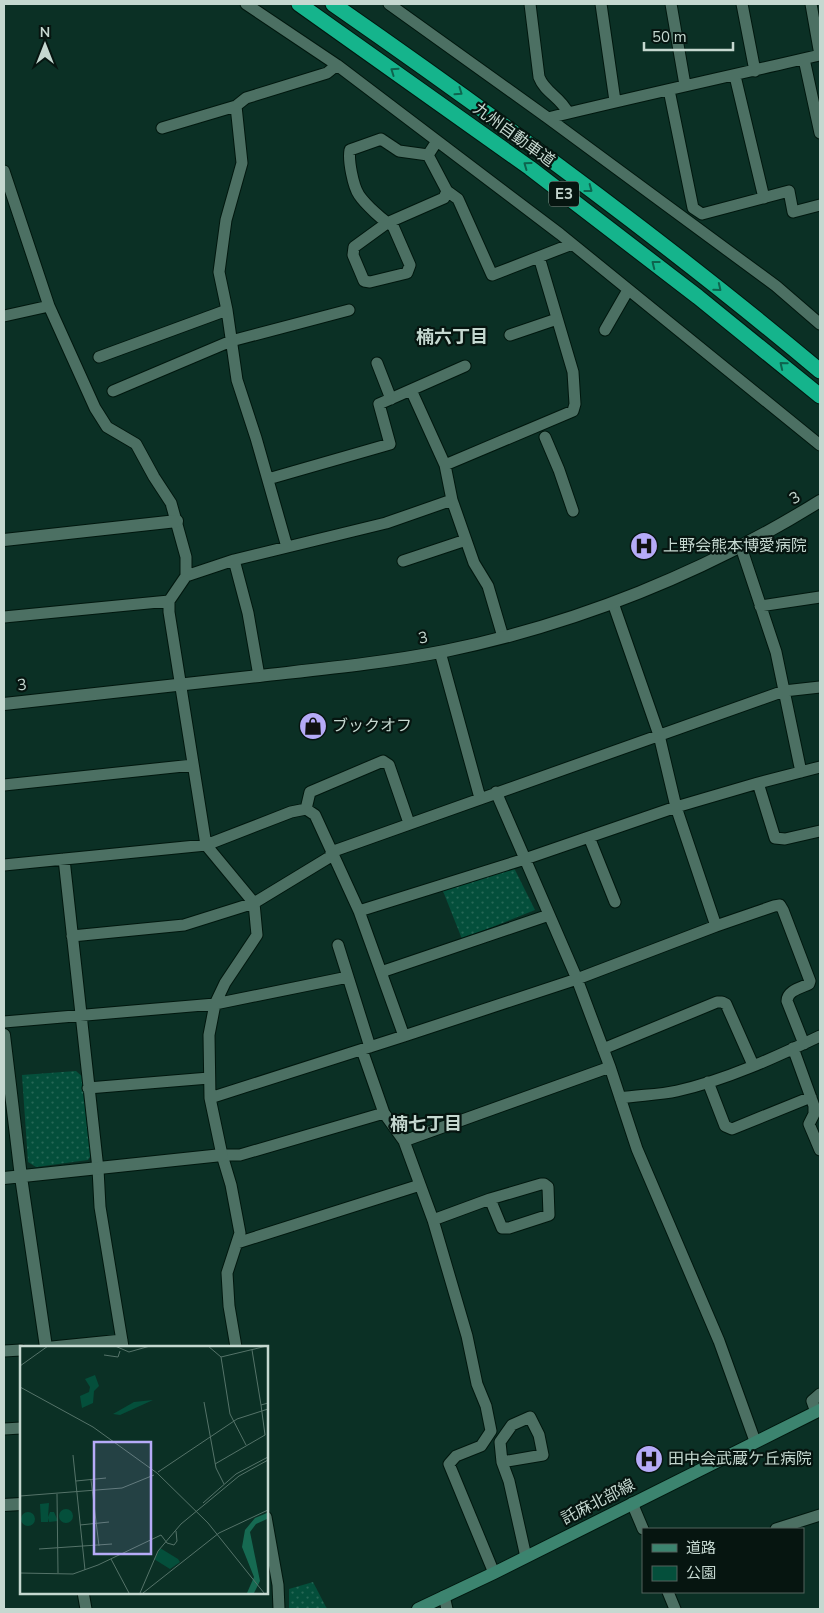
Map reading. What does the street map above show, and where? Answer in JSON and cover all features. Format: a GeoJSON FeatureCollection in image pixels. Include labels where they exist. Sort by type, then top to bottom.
{"type":"FeatureCollection","features":[{"type":"Feature","properties":{"kind":"highway","name":"九州自動車道"},"geometry":{"type":"LineString","coordinates":[[299,4],[530,168],[698,297],[820,396]]}},
{"type":"Feature","properties":{"kind":"highway","name":"九州自動車道"},"geometry":{"type":"LineString","coordinates":[[333,4],[475,103],[667,248],[820,371]]}},
{"type":"Feature","properties":{"kind":"main road","name":"託麻北部線"},"geometry":{"type":"LineString","coordinates":[[418,1609],[445,1603],[494,1573],[818,1411]]}},
{"type":"Feature","properties":{"kind":"street"},"geometry":{"type":"LineString","coordinates":[[246,4],[337,65],[572,244],[820,445]]}},
{"type":"Feature","properties":{"kind":"street"},"geometry":{"type":"LineString","coordinates":[[389,4],[548,118],[776,286],[820,324]]}},
{"type":"Feature","properties":{"kind":"street"},"geometry":{"type":"LineString","coordinates":[[530,4],[539,78],[543,85],[563,103],[568,113]]}},
{"type":"Feature","properties":{"kind":"street"},"geometry":{"type":"LineString","coordinates":[[601,4],[616,101]]}},
{"type":"Feature","properties":{"kind":"street"},"geometry":{"type":"LineString","coordinates":[[671,4],[685,85]]}},
{"type":"Feature","properties":{"kind":"street"},"geometry":{"type":"LineString","coordinates":[[742,4],[755,70]]}},
{"type":"Feature","properties":{"kind":"street"},"geometry":{"type":"LineString","coordinates":[[548,118],[820,55],[811,4]]}},
{"type":"Feature","properties":{"kind":"street"},"geometry":{"type":"LineString","coordinates":[[804,59],[820,133]]}},
{"type":"Feature","properties":{"kind":"street"},"geometry":{"type":"LineString","coordinates":[[162,128],[236,106],[246,98],[327,72],[337,65]]}},
{"type":"Feature","properties":{"kind":"street"},"geometry":{"type":"LineString","coordinates":[[735,76],[764,198]]}},
{"type":"Feature","properties":{"kind":"street"},"geometry":{"type":"LineString","coordinates":[[669,90],[693,208],[702,214],[789,191],[794,212],[820,206]]}},
{"type":"Feature","properties":{"kind":"street"},"geometry":{"type":"LineString","coordinates":[[236,106],[242,163],[226,220],[219,272],[227,310],[237,380],[287,547]]}},
{"type":"Feature","properties":{"kind":"street"},"geometry":{"type":"LineString","coordinates":[[428,155],[399,151],[381,139],[350,150],[349,158],[359,194],[387,223],[394,226],[410,265],[407,273],[370,282],[364,281],[353,255],[354,248],[387,223],[444,198],[447,191]]}},
{"type":"Feature","properties":{"kind":"street"},"geometry":{"type":"LineString","coordinates":[[428,155],[437,141]]}},
{"type":"Feature","properties":{"kind":"street"},"geometry":{"type":"LineString","coordinates":[[428,155],[447,191],[458,199],[492,275],[572,244]]}},
{"type":"Feature","properties":{"kind":"street"},"geometry":{"type":"LineString","coordinates":[[4,171],[49,306],[94,408],[107,426],[136,444],[171,503],[186,557],[186,576],[169,601],[180,684],[206,845],[254,903],[257,935],[225,983],[215,1004],[209,1035],[210,1098],[222,1155],[232,1185],[240,1233],[228,1273],[229,1306],[236,1346]]}},
{"type":"Feature","properties":{"kind":"street"},"geometry":{"type":"LineString","coordinates":[[445,465],[573,412],[575,404],[573,372],[540,257]]}},
{"type":"Feature","properties":{"kind":"street"},"geometry":{"type":"LineString","coordinates":[[605,330],[628,290]]}},
{"type":"Feature","properties":{"kind":"street"},"geometry":{"type":"LineString","coordinates":[[4,316],[49,306]]}},
{"type":"Feature","properties":{"kind":"street"},"geometry":{"type":"LineString","coordinates":[[99,357],[227,310]]}},
{"type":"Feature","properties":{"kind":"street"},"geometry":{"type":"LineString","coordinates":[[113,391],[231,341],[349,310]]}},
{"type":"Feature","properties":{"kind":"street"},"geometry":{"type":"LineString","coordinates":[[510,335],[558,319]]}},
{"type":"Feature","properties":{"kind":"street"},"geometry":{"type":"LineString","coordinates":[[377,363],[391,399]]}},
{"type":"Feature","properties":{"kind":"street"},"geometry":{"type":"LineString","coordinates":[[268,479],[390,444],[379,404],[465,366]]}},
{"type":"Feature","properties":{"kind":"street"},"geometry":{"type":"LineString","coordinates":[[411,390],[445,465],[452,500],[474,563],[488,586],[503,637]]}},
{"type":"Feature","properties":{"kind":"street"},"geometry":{"type":"LineString","coordinates":[[545,437],[573,511]]}},
{"type":"Feature","properties":{"kind":"street"},"geometry":{"type":"LineString","coordinates":[[186,576],[234,560],[386,523],[452,500]]}},
{"type":"Feature","properties":{"kind":"street","name":"3"},"geometry":{"type":"LineString","coordinates":[[4,704],[343,667],[440,652],[503,637],[558,622],[613,603],[714,560],[820,501]]}},
{"type":"Feature","properties":{"kind":"street"},"geometry":{"type":"LineString","coordinates":[[4,540],[177,521]]}},
{"type":"Feature","properties":{"kind":"street"},"geometry":{"type":"LineString","coordinates":[[402,561],[466,540]]}},
{"type":"Feature","properties":{"kind":"street"},"geometry":{"type":"LineString","coordinates":[[740,547],[776,652],[801,772]]}},
{"type":"Feature","properties":{"kind":"street"},"geometry":{"type":"LineString","coordinates":[[234,560],[248,613],[259,676]]}},
{"type":"Feature","properties":{"kind":"street"},"geometry":{"type":"LineString","coordinates":[[760,606],[820,597]]}},
{"type":"Feature","properties":{"kind":"street"},"geometry":{"type":"LineString","coordinates":[[4,617],[169,601]]}},
{"type":"Feature","properties":{"kind":"street"},"geometry":{"type":"LineString","coordinates":[[613,603],[659,735],[676,807],[716,926]]}},
{"type":"Feature","properties":{"kind":"street"},"geometry":{"type":"LineString","coordinates":[[440,652],[480,798]]}},
{"type":"Feature","properties":{"kind":"street"},"geometry":{"type":"LineString","coordinates":[[72,936],[184,925],[254,903],[332,854],[409,823],[784,691],[820,687]]}},
{"type":"Feature","properties":{"kind":"street"},"geometry":{"type":"LineString","coordinates":[[306,809],[310,792],[383,761],[389,765],[409,823]]}},
{"type":"Feature","properties":{"kind":"street"},"geometry":{"type":"LineString","coordinates":[[4,785],[193,765]]}},
{"type":"Feature","properties":{"kind":"street"},"geometry":{"type":"LineString","coordinates":[[359,912],[525,859],[676,807],[820,767]]}},
{"type":"Feature","properties":{"kind":"street"},"geometry":{"type":"LineString","coordinates":[[758,783],[775,838],[785,839],[820,832]]}},
{"type":"Feature","properties":{"kind":"street"},"geometry":{"type":"LineString","coordinates":[[496,792],[576,979],[610,1067],[637,1148],[719,1341],[755,1441]]}},
{"type":"Feature","properties":{"kind":"street"},"geometry":{"type":"LineString","coordinates":[[4,865],[206,845],[291,812],[306,809],[316,815],[359,912],[404,1036]]}},
{"type":"Feature","properties":{"kind":"street"},"geometry":{"type":"LineString","coordinates":[[589,837],[615,902]]}},
{"type":"Feature","properties":{"kind":"street"},"geometry":{"type":"LineString","coordinates":[[64,859],[98,1169],[100,1207],[123,1343],[70,1346]]}},
{"type":"Feature","properties":{"kind":"street"},"geometry":{"type":"LineString","coordinates":[[210,1098],[366,1049],[576,979],[716,926],[780,905],[810,981],[809,984],[790,993],[787,1001],[814,1110],[809,1124],[820,1150]]}},
{"type":"Feature","properties":{"kind":"street"},"geometry":{"type":"LineString","coordinates":[[381,972],[549,915]]}},
{"type":"Feature","properties":{"kind":"street"},"geometry":{"type":"LineString","coordinates":[[338,945],[384,1113],[404,1141],[433,1220],[467,1336],[477,1384],[486,1406],[491,1432],[481,1446],[456,1456],[449,1464],[494,1573]]}},
{"type":"Feature","properties":{"kind":"street"},"geometry":{"type":"LineString","coordinates":[[4,1022],[215,1004],[348,977]]}},
{"type":"Feature","properties":{"kind":"street"},"geometry":{"type":"LineString","coordinates":[[603,1049],[717,1002],[722,1002],[726,1004],[753,1065]]}},
{"type":"Feature","properties":{"kind":"street"},"geometry":{"type":"LineString","coordinates":[[4,1035],[20,1177],[46,1346]]}},
{"type":"Feature","properties":{"kind":"street"},"geometry":{"type":"LineString","coordinates":[[620,1098],[676,1091],[708,1082],[820,1036]]}},
{"type":"Feature","properties":{"kind":"street"},"geometry":{"type":"LineString","coordinates":[[404,1141],[610,1067]]}},
{"type":"Feature","properties":{"kind":"street"},"geometry":{"type":"LineString","coordinates":[[88,1088],[209,1078]]}},
{"type":"Feature","properties":{"kind":"street"},"geometry":{"type":"LineString","coordinates":[[708,1082],[725,1126],[732,1129],[811,1097]]}},
{"type":"Feature","properties":{"kind":"street"},"geometry":{"type":"LineString","coordinates":[[4,1178],[222,1155],[240,1155],[384,1113]]}},
{"type":"Feature","properties":{"kind":"street"},"geometry":{"type":"LineString","coordinates":[[433,1220],[490,1199],[544,1184],[548,1187],[549,1215],[509,1228],[502,1228],[490,1199]]}},
{"type":"Feature","properties":{"kind":"street"},"geometry":{"type":"LineString","coordinates":[[237,1243],[420,1185]]}},
{"type":"Feature","properties":{"kind":"street"},"geometry":{"type":"LineString","coordinates":[[4,1351],[20,1350]]}},
{"type":"Feature","properties":{"kind":"street"},"geometry":{"type":"LineString","coordinates":[[818,1411],[812,1401],[820,1394]]}},
{"type":"Feature","properties":{"kind":"street"},"geometry":{"type":"LineString","coordinates":[[502,1462],[544,1455],[539,1435],[530,1417],[512,1424],[500,1442],[502,1462],[509,1481],[526,1557]]}},
{"type":"Feature","properties":{"kind":"street"},"geometry":{"type":"LineString","coordinates":[[4,1429],[20,1428]]}},
{"type":"Feature","properties":{"kind":"street"},"geometry":{"type":"LineString","coordinates":[[632,1503],[643,1528]]}},
{"type":"Feature","properties":{"kind":"street"},"geometry":{"type":"LineString","coordinates":[[4,1506],[20,1504]]}},
{"type":"Feature","properties":{"kind":"street"},"geometry":{"type":"LineString","coordinates":[[779,1528],[820,1515]]}},
{"type":"Feature","properties":{"kind":"street"},"geometry":{"type":"LineString","coordinates":[[269,1545],[278,1585],[279,1609]]}},
{"type":"Feature","properties":{"kind":"street"},"geometry":{"type":"LineString","coordinates":[[83,1593],[86,1609]]}},
{"type":"Feature","properties":{"kind":"street"},"geometry":{"type":"LineString","coordinates":[[668,1593],[676,1609]]}},
{"type":"Feature","properties":{"kind":"green space"},"geometry":{"type":"Polygon","coordinates":[[[514,868],[535,910],[462,939],[443,891],[514,868]]]}},
{"type":"Feature","properties":{"kind":"green space"},"geometry":{"type":"Polygon","coordinates":[[[76,1071],[85,1079],[92,1154],[88,1160],[36,1167],[28,1162],[22,1075],[76,1071]]]}},
{"type":"Feature","properties":{"kind":"green space"},"geometry":{"type":"Polygon","coordinates":[[[313,1582],[327,1609],[289,1609],[289,1589],[313,1582]]]}},
{"type":"Feature","properties":{"kind":"place","name":"上野会熊本博愛病院"},"geometry":{"type":"Point","coordinates":[644,546]}},
{"type":"Feature","properties":{"kind":"place","name":"ブックオフ"},"geometry":{"type":"Point","coordinates":[313,726]}},
{"type":"Feature","properties":{"kind":"place","name":"田中会武蔵ケ丘病院"},"geometry":{"type":"Point","coordinates":[649,1459]}},
{"type":"Feature","properties":{"kind":"district","name":"楠六丁目"},"geometry":{"type":"Point","coordinates":[452,337]}},
{"type":"Feature","properties":{"kind":"district","name":"楠七丁目"},"geometry":{"type":"Point","coordinates":[426,1124]}}]}
